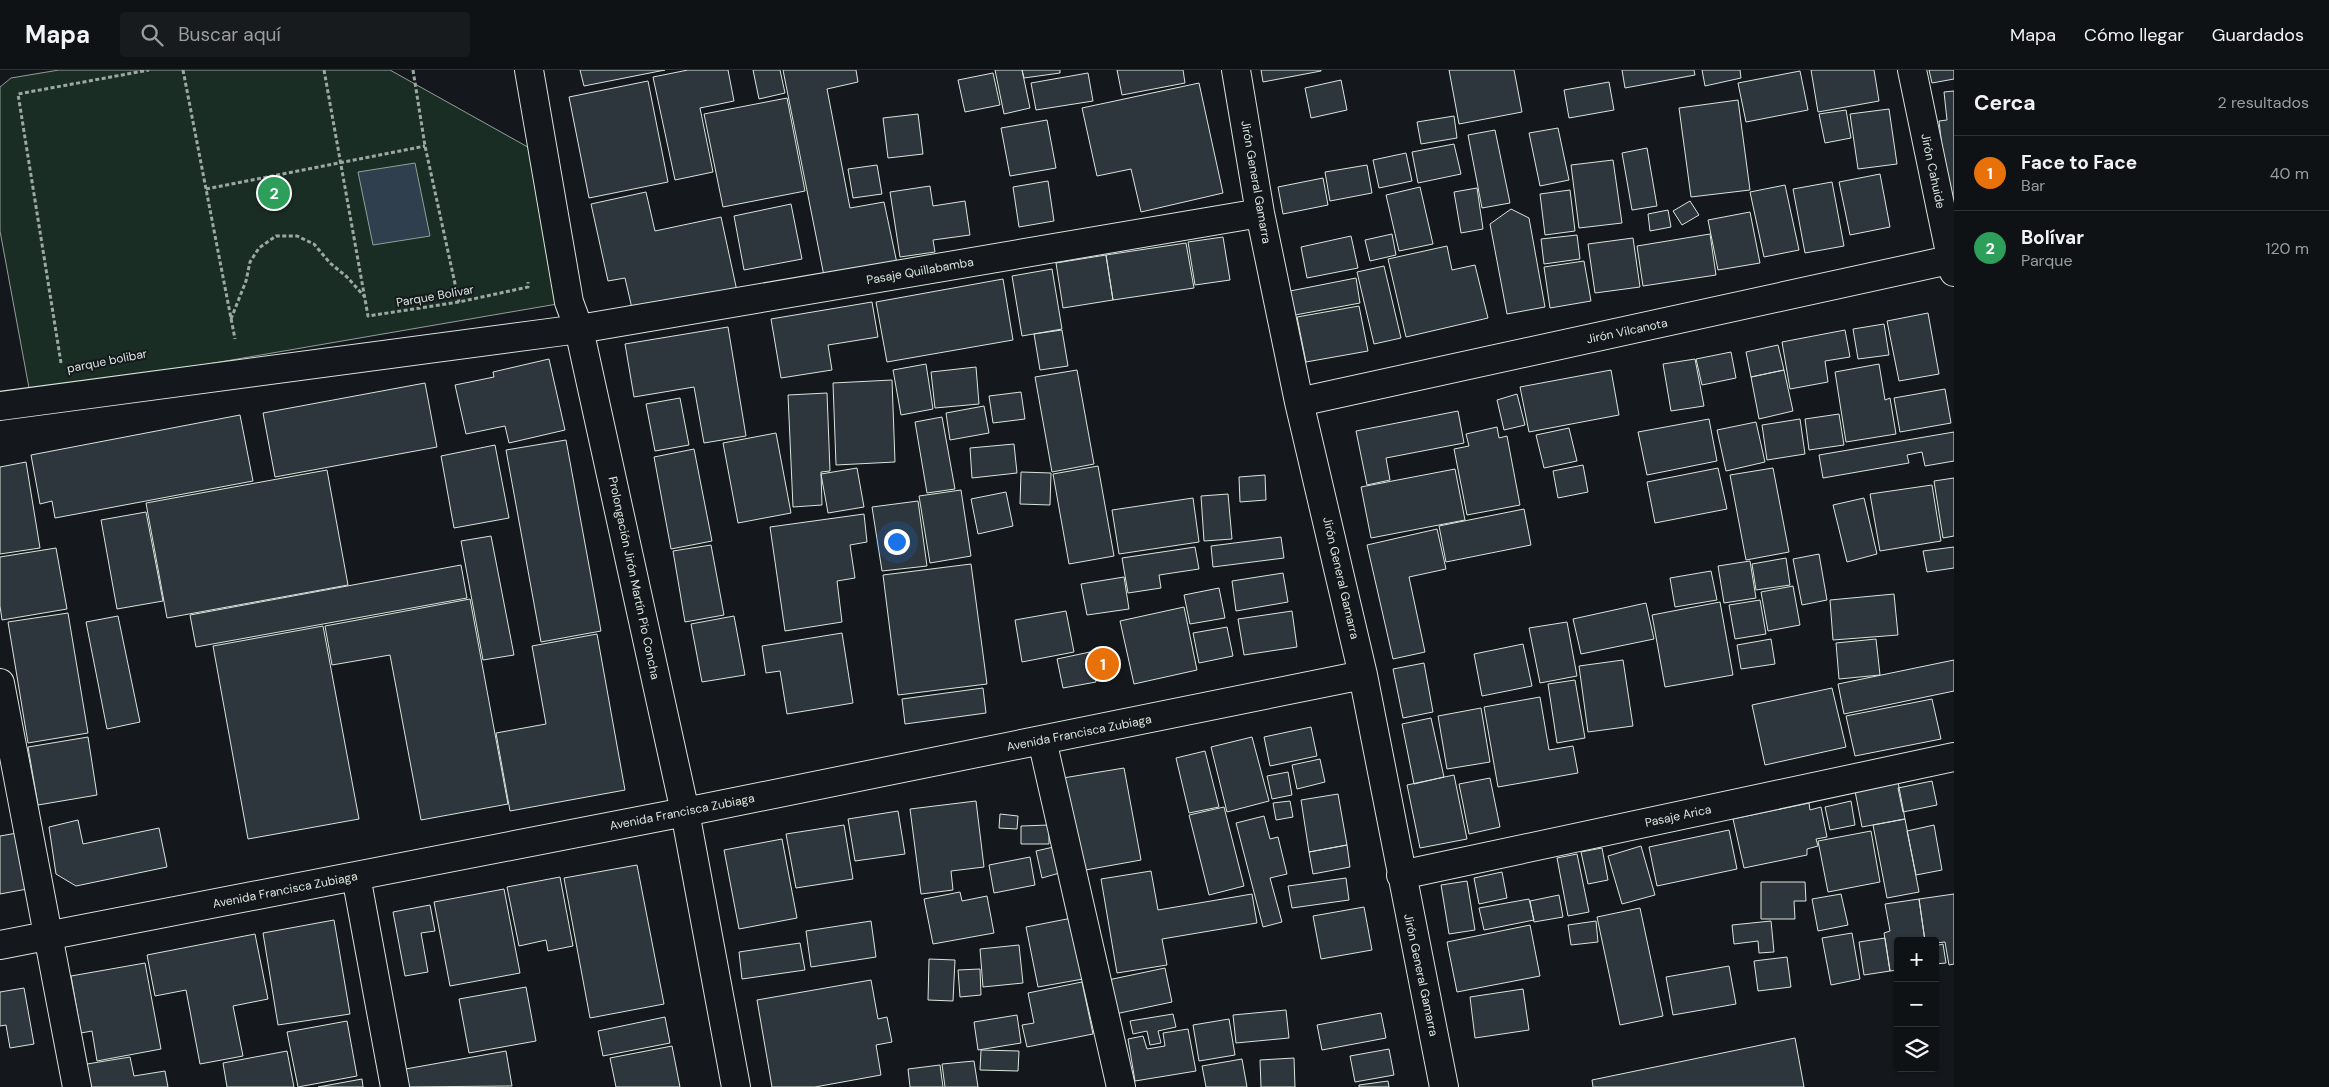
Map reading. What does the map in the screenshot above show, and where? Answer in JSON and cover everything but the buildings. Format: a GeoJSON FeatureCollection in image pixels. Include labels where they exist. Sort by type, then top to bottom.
{"type":"FeatureCollection","features":[{"type":"Feature","properties":{"kind":"street","name":"Prolongación Jirón Martín Pio Concha"},"geometry":{"type":"LineString","coordinates":[[529,70],[542,155],[569,302],[579,328],[686,812],[736,1087]]}},
{"type":"Feature","properties":{"kind":"street","name":"Jirón General Gamarra"},"geometry":{"type":"LineString","coordinates":[[1236,70],[1260,213],[1299,402],[1363,675],[1444,1087]]}},
{"type":"Feature","properties":{"kind":"street","name":"Jirón Cahuide"},"geometry":{"type":"LineString","coordinates":[[1912,70],[1953,264]]}},
{"type":"Feature","properties":{"kind":"street","name":"Pasaje Quillabamba"},"geometry":{"type":"LineString","coordinates":[[0,406],[579,328],[1260,213]]}},
{"type":"Feature","properties":{"kind":"street","name":"Jirón Vilcanota"},"geometry":{"type":"LineString","coordinates":[[1299,402],[1953,264]]}},
{"type":"Feature","properties":{"kind":"street","name":"Avenida Francisca Zubiaga"},"geometry":{"type":"LineString","coordinates":[[0,945],[686,812],[1363,675]]}},
{"type":"Feature","properties":{"kind":"street"},"geometry":{"type":"LineString","coordinates":[[0,684],[77,1087]]}},
{"type":"Feature","properties":{"kind":"street"},"geometry":{"type":"LineString","coordinates":[[1042,740],[1121,1087]]}},
{"type":"Feature","properties":{"kind":"street","name":"Pasaje Arica"},"geometry":{"type":"LineString","coordinates":[[1401,875],[1954,757]]}},
{"type":"Feature","properties":{"kind":"street"},"geometry":{"type":"LineString","coordinates":[[356,876],[395,1087]]}},
{"type":"Feature","properties":{"kind":"path","name":"parque bolibar"},"geometry":{"type":"LineString","coordinates":[[62,369],[18,94],[149,70]]}},
{"type":"Feature","properties":{"kind":"path"},"geometry":{"type":"LineString","coordinates":[[183,70],[236,344]]}},
{"type":"Feature","properties":{"kind":"path","name":"Parque Bolivar"},"geometry":{"type":"LineString","coordinates":[[324,70],[368,316],[459,302],[528,287],[529,277]]}},
{"type":"Feature","properties":{"kind":"path"},"geometry":{"type":"LineString","coordinates":[[413,70],[425,146],[459,302]]}},
{"type":"Feature","properties":{"kind":"path"},"geometry":{"type":"LineString","coordinates":[[206,189],[340,161],[425,146]]}},
{"type":"Feature","properties":{"kind":"path"},"geometry":{"type":"LineString","coordinates":[[231,319],[246,282],[250,262],[259,248],[276,236],[297,236],[314,244],[365,298]]}},
{"type":"Feature","properties":{"kind":"green space"},"geometry":{"type":"Polygon","coordinates":[[[59,70],[390,70],[542,155],[569,302],[86,385],[29,388],[0,231],[0,87],[11,78],[59,70]]]}},
{"type":"Feature","properties":{"kind":"water"},"geometry":{"type":"Polygon","coordinates":[[[415,163],[430,236],[373,245],[358,172],[415,163]]]}},
{"type":"Feature","properties":{"kind":"place","name":"Bolívar"},"geometry":{"type":"Point","coordinates":[274,193]}},
{"type":"Feature","properties":{"kind":"place","name":"Face to Face"},"geometry":{"type":"Point","coordinates":[1103,664]}}]}
